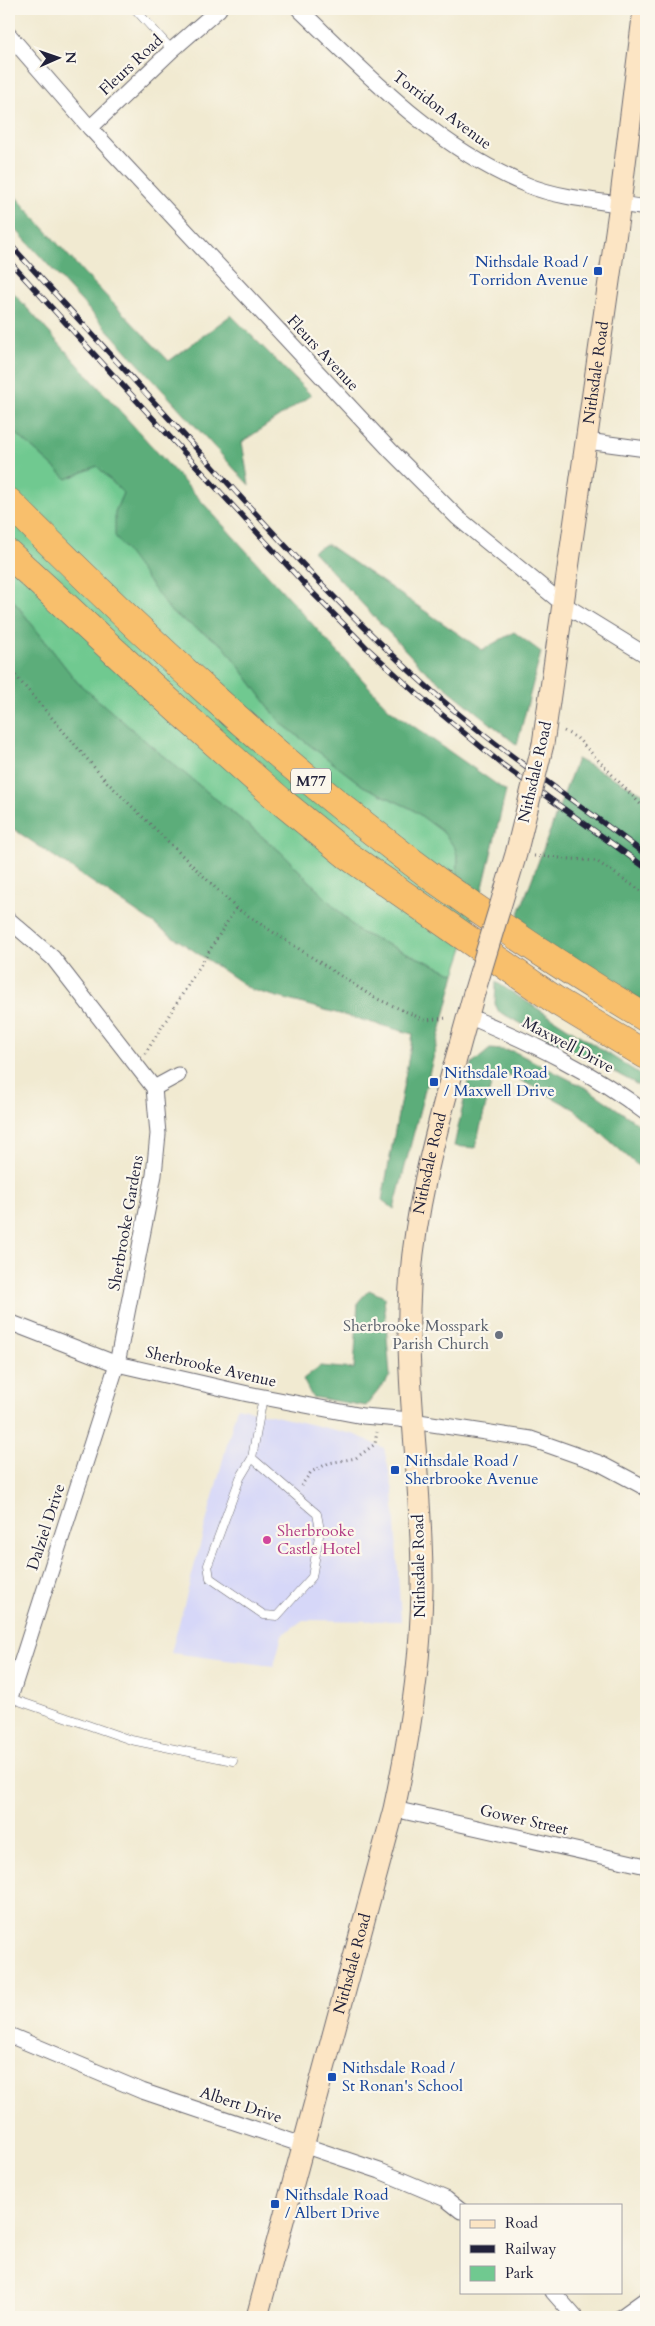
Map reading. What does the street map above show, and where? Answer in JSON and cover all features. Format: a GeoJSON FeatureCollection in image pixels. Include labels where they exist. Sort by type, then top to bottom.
{"type":"FeatureCollection","features":[{"type":"Feature","properties":{"kind":"highway","name":"M77"},"geometry":{"type":"LineString","coordinates":[[9,484],[260,738]]}},
{"type":"Feature","properties":{"kind":"highway","name":"M77"},"geometry":{"type":"LineString","coordinates":[[9,502],[146,635],[260,738],[344,808],[435,879],[530,946],[646,1018]]}},
{"type":"Feature","properties":{"kind":"highway","name":"M77"},"geometry":{"type":"LineString","coordinates":[[9,554],[184,716],[347,855],[558,1002],[646,1055]]}},
{"type":"Feature","properties":{"kind":"street","name":"Fleurs Road"},"geometry":{"type":"LineString","coordinates":[[90,128],[172,50],[219,9]]}},
{"type":"Feature","properties":{"kind":"street","name":"Torridon Avenue"},"geometry":{"type":"LineString","coordinates":[[299,9],[398,103],[473,159],[528,185],[551,192],[646,208]]}},
{"type":"Feature","properties":{"kind":"street","name":"Nithsdale Road"},"geometry":{"type":"LineString","coordinates":[[257,2317],[305,2144],[394,1809],[402,1772],[417,1682],[420,1627],[420,1529],[412,1421],[409,1308],[418,1210],[474,993],[516,854],[543,744],[620,204],[644,9]]}},
{"type":"Feature","properties":{"kind":"street","name":"Fleurs Avenue"},"geometry":{"type":"LineString","coordinates":[[9,35],[90,128],[391,451],[458,518],[563,604],[646,655]]}},
{"type":"Feature","properties":{"kind":"street"},"geometry":{"type":"LineString","coordinates":[[587,441],[646,450]]}},
{"type":"Feature","properties":{"kind":"street"},"geometry":{"type":"LineString","coordinates":[[9,920],[54,958],[154,1088],[178,1075]]}},
{"type":"Feature","properties":{"kind":"street","name":"Maxwell Drive"},"geometry":{"type":"LineString","coordinates":[[468,1016],[517,1036],[621,1094],[646,1113]]}},
{"type":"Feature","properties":{"kind":"street","name":"Sherbrooke Gardens"},"geometry":{"type":"LineString","coordinates":[[117,1364],[154,1175],[158,1134],[154,1088]]}},
{"type":"Feature","properties":{"kind":"street","name":"Sherbrooke Avenue"},"geometry":{"type":"LineString","coordinates":[[9,1322],[117,1364],[263,1397],[380,1418],[531,1439],[599,1462],[646,1488]]}},
{"type":"Feature","properties":{"kind":"street","name":"Dalziel Drive"},"geometry":{"type":"LineString","coordinates":[[9,1699],[117,1364]]}},
{"type":"Feature","properties":{"kind":"street","name":"Gower Street"},"geometry":{"type":"LineString","coordinates":[[394,1809],[646,1866]]}},
{"type":"Feature","properties":{"kind":"street","name":"Albert Drive"},"geometry":{"type":"LineString","coordinates":[[9,2034],[142,2091],[305,2144],[380,2171],[446,2199],[460,2210]]}},
{"type":"Feature","properties":{"kind":"street"},"geometry":{"type":"LineString","coordinates":[[555,2294],[575,2317]]}},
{"type":"Feature","properties":{"kind":"street"},"geometry":{"type":"LineString","coordinates":[[621,2317],[646,2299]]}},
{"type":"Feature","properties":{"kind":"lane"},"geometry":{"type":"LineString","coordinates":[[135,9],[172,50]]}},
{"type":"Feature","properties":{"kind":"lane"},"geometry":{"type":"LineString","coordinates":[[252,1458],[317,1514],[320,1530],[312,1576],[277,1616],[264,1615],[210,1578],[208,1565],[240,1478],[252,1458],[263,1397]]}},
{"type":"Feature","properties":{"kind":"lane"},"geometry":{"type":"LineString","coordinates":[[9,1699],[131,1740],[233,1761]]}},
{"type":"Feature","properties":{"kind":"path"},"geometry":{"type":"LineString","coordinates":[[9,668],[106,781],[236,908],[373,997],[425,1020],[468,1016]]}},
{"type":"Feature","properties":{"kind":"path"},"geometry":{"type":"LineString","coordinates":[[559,729],[577,738],[646,810]]}},
{"type":"Feature","properties":{"kind":"path"},"geometry":{"type":"LineString","coordinates":[[531,855],[596,861],[646,894]]}},
{"type":"Feature","properties":{"kind":"path"},"geometry":{"type":"LineString","coordinates":[[137,1068],[236,908]]}},
{"type":"Feature","properties":{"kind":"path"},"geometry":{"type":"LineString","coordinates":[[294,1495],[311,1472],[329,1463],[356,1458],[375,1444],[380,1418]]}},
{"type":"Feature","properties":{"kind":"shaded area"},"geometry":{"type":"Polygon","coordinates":[[[237,1407],[356,1435],[384,1448],[393,1491],[401,1621],[303,1620],[282,1635],[274,1666],[171,1653],[237,1407]]]}},
{"type":"Feature","properties":{"kind":"green space"},"geometry":{"type":"Polygon","coordinates":[[[9,189],[83,272],[169,361],[231,315],[311,395],[242,442],[249,485],[9,222],[9,189]]]}},
{"type":"Feature","properties":{"kind":"green space"},"geometry":{"type":"Polygon","coordinates":[[[9,288],[389,709],[506,791],[480,900],[457,881],[458,859],[455,848],[443,832],[412,809],[363,786],[281,723],[223,645],[172,613],[115,536],[115,512],[123,493],[97,466],[67,479],[9,427],[9,288]]]}},
{"type":"Feature","properties":{"kind":"green space"},"geometry":{"type":"Polygon","coordinates":[[[9,427],[67,479],[97,466],[123,493],[115,512],[172,613],[223,645],[281,723],[363,786],[412,809],[443,832],[455,848],[458,859],[457,881],[480,900],[455,974],[359,932],[282,853],[157,751],[77,682],[9,595],[9,427]]]}},
{"type":"Feature","properties":{"kind":"green space"},"geometry":{"type":"Polygon","coordinates":[[[327,544],[482,650],[514,632],[541,652],[517,745],[423,669],[313,551],[327,544]]]}},
{"type":"Feature","properties":{"kind":"green space"},"geometry":{"type":"Polygon","coordinates":[[[9,595],[77,682],[157,751],[282,853],[359,932],[455,974],[394,1209],[382,1200],[413,1034],[252,990],[9,826],[9,595]]]}},
{"type":"Feature","properties":{"kind":"green space"},"geometry":{"type":"Polygon","coordinates":[[[577,759],[646,795],[646,1010],[515,924],[577,759]]]}},
{"type":"Feature","properties":{"kind":"green space"},"geometry":{"type":"Polygon","coordinates":[[[496,982],[646,1078],[646,1091],[633,1082],[499,1012],[495,1004],[496,982]]]}},
{"type":"Feature","properties":{"kind":"green space"},"geometry":{"type":"Polygon","coordinates":[[[490,1049],[513,1051],[588,1089],[646,1129],[646,1173],[574,1109],[511,1075],[492,1081],[475,1148],[454,1146],[472,1064],[490,1049]]]}},
{"type":"Feature","properties":{"kind":"green space"},"geometry":{"type":"Polygon","coordinates":[[[369,1290],[384,1297],[390,1376],[366,1406],[312,1397],[303,1379],[320,1366],[354,1369],[358,1302],[369,1290]]]}},
{"type":"Feature","properties":{"kind":"railway"},"geometry":{"type":"LineString","coordinates":[[9,243],[292,553],[397,659],[477,729],[646,855]]}},
{"type":"Feature","properties":{"kind":"railway"},"geometry":{"type":"LineString","coordinates":[[9,261],[307,587],[366,647],[417,694],[503,765],[646,868]]}},
{"type":"Feature","properties":{"kind":"place","name":"Nithsdale Road / Torridon Avenue"},"geometry":{"type":"Point","coordinates":[598,271]}},
{"type":"Feature","properties":{"kind":"place","name":"Nithsdale Road / Maxwell Drive"},"geometry":{"type":"Point","coordinates":[434,1082]}},
{"type":"Feature","properties":{"kind":"place","name":"Sherbrooke Mosspark Parish Church"},"geometry":{"type":"Point","coordinates":[499,1335]}},
{"type":"Feature","properties":{"kind":"place","name":"Nithsdale Road / Sherbrooke Avenue"},"geometry":{"type":"Point","coordinates":[395,1470]}},
{"type":"Feature","properties":{"kind":"place","name":"Sherbrooke Castle Hotel"},"geometry":{"type":"Point","coordinates":[267,1540]}},
{"type":"Feature","properties":{"kind":"place","name":"Nithsdale Road / St Ronan's School"},"geometry":{"type":"Point","coordinates":[332,2077]}},
{"type":"Feature","properties":{"kind":"place","name":"Nithsdale Road / Albert Drive"},"geometry":{"type":"Point","coordinates":[275,2204]}}]}
